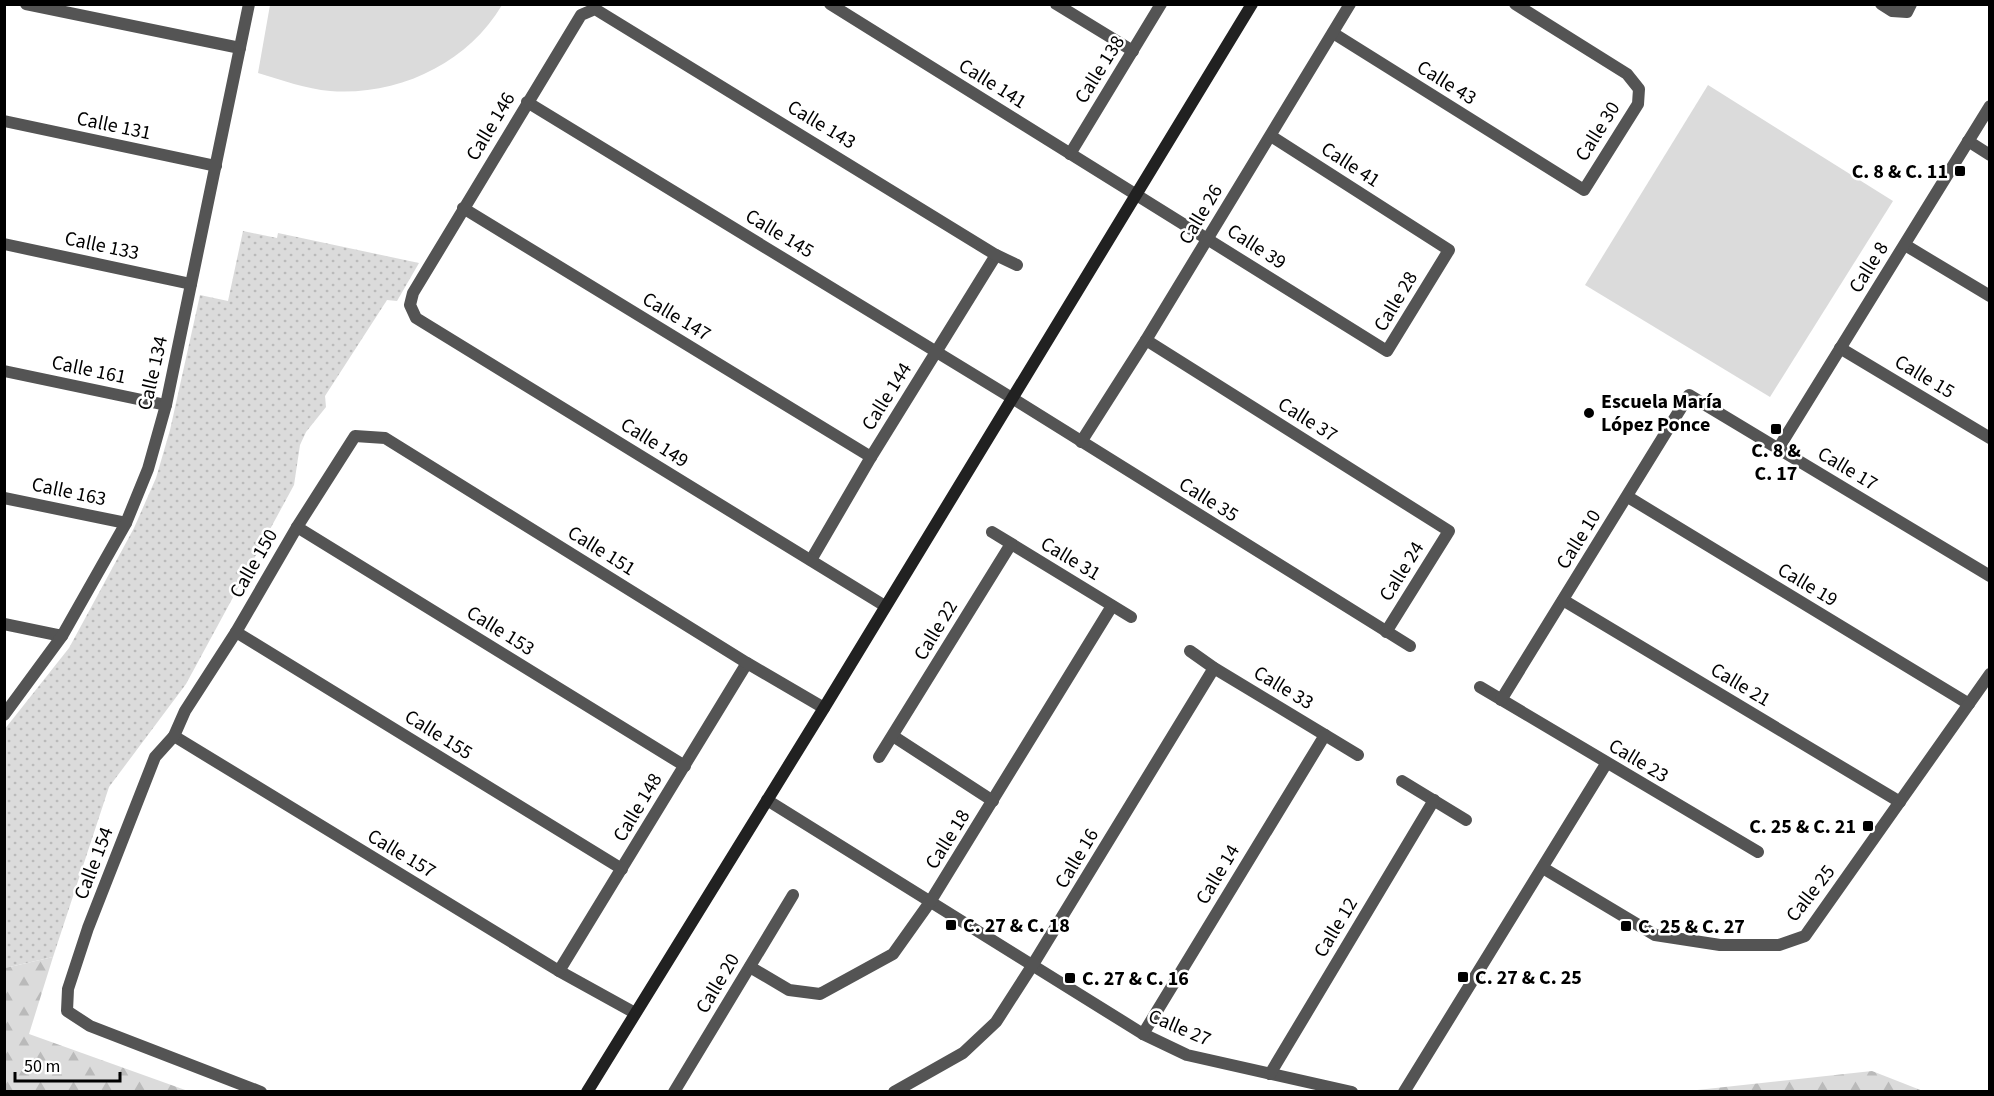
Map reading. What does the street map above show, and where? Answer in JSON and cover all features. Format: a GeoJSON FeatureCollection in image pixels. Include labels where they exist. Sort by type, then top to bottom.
{"type":"FeatureCollection","features":[{"type":"Feature","properties":{"kind":"street"},"geometry":{"type":"LineString","coordinates":[[26,4],[240,48]]}},
{"type":"Feature","properties":{"kind":"street","name":"Calle 134"},"geometry":{"type":"LineString","coordinates":[[4,715],[62,636],[126,523],[148,469],[166,405],[249,4]]}},
{"type":"Feature","properties":{"kind":"street","name":"Calle 141"},"geometry":{"type":"LineString","coordinates":[[830,4],[1136,194]]}},
{"type":"Feature","properties":{"kind":"street"},"geometry":{"type":"LineString","coordinates":[[1056,4],[1133,51]]}},
{"type":"Feature","properties":{"kind":"street","name":"Calle 138"},"geometry":{"type":"LineString","coordinates":[[1070,154],[1161,4]]}},
{"type":"Feature","properties":{"kind":"street"},"geometry":{"type":"LineString","coordinates":[[587,1092],[824,708],[1252,4]]}},
{"type":"Feature","properties":{"kind":"street","name":"Calle 26"},"geometry":{"type":"LineString","coordinates":[[1081,442],[1146,340],[1350,4]]}},
{"type":"Feature","properties":{"kind":"street","name":"Calle 30"},"geometry":{"type":"LineString","coordinates":[[1515,4],[1628,74],[1639,89],[1638,104],[1584,190],[1540,164]]}},
{"type":"Feature","properties":{"kind":"street"},"geometry":{"type":"LineString","coordinates":[[1881,4],[1900,13],[1907,12],[1911,4]]}},
{"type":"Feature","properties":{"kind":"street","name":"Calle 146"},"geometry":{"type":"LineString","coordinates":[[410,305],[412,293],[581,15],[595,9],[627,28]]}},
{"type":"Feature","properties":{"kind":"street","name":"Calle 143"},"geometry":{"type":"LineString","coordinates":[[627,28],[996,255],[1017,265]]}},
{"type":"Feature","properties":{"kind":"street","name":"Calle 43"},"geometry":{"type":"LineString","coordinates":[[1333,33],[1540,164]]}},
{"type":"Feature","properties":{"kind":"street","name":"Calle 145"},"geometry":{"type":"LineString","coordinates":[[527,102],[1012,398]]}},
{"type":"Feature","properties":{"kind":"street","name":"Calle 8"},"geometry":{"type":"LineString","coordinates":[[1778,449],[1989,106]]}},
{"type":"Feature","properties":{"kind":"street","name":"Calle 131"},"geometry":{"type":"LineString","coordinates":[[4,122],[216,166]]}},
{"type":"Feature","properties":{"kind":"street","name":"Calle 41"},"geometry":{"type":"LineString","coordinates":[[1271,136],[1409,225]]}},
{"type":"Feature","properties":{"kind":"street"},"geometry":{"type":"LineString","coordinates":[[1968,141],[1989,155]]}},
{"type":"Feature","properties":{"kind":"street","name":"Calle 39"},"geometry":{"type":"LineString","coordinates":[[1136,194],[1326,313]]}},
{"type":"Feature","properties":{"kind":"street","name":"Calle 147"},"geometry":{"type":"LineString","coordinates":[[463,208],[871,457]]}},
{"type":"Feature","properties":{"kind":"street","name":"Calle 28"},"geometry":{"type":"LineString","coordinates":[[1326,313],[1387,351],[1449,250],[1409,225]]}},
{"type":"Feature","properties":{"kind":"street","name":"Calle 133"},"geometry":{"type":"LineString","coordinates":[[4,244],[191,284]]}},
{"type":"Feature","properties":{"kind":"street"},"geometry":{"type":"LineString","coordinates":[[1905,245],[1989,296]]}},
{"type":"Feature","properties":{"kind":"street","name":"Calle 144"},"geometry":{"type":"LineString","coordinates":[[811,560],[871,457],[996,255]]}},
{"type":"Feature","properties":{"kind":"street","name":"Calle 149"},"geometry":{"type":"LineString","coordinates":[[410,305],[416,318],[885,606]]}},
{"type":"Feature","properties":{"kind":"street","name":"Calle 37"},"geometry":{"type":"LineString","coordinates":[[1146,340],[1449,531]]}},
{"type":"Feature","properties":{"kind":"street","name":"Calle 15"},"geometry":{"type":"LineString","coordinates":[[1840,348],[1989,438]]}},
{"type":"Feature","properties":{"kind":"street","name":"Calle 161"},"geometry":{"type":"LineString","coordinates":[[4,371],[166,405]]}},
{"type":"Feature","properties":{"kind":"street","name":"Calle 17"},"geometry":{"type":"LineString","coordinates":[[1688,398],[1689,395],[1989,576]]}},
{"type":"Feature","properties":{"kind":"street","name":"Calle 35"},"geometry":{"type":"LineString","coordinates":[[1012,398],[1410,646]]}},
{"type":"Feature","properties":{"kind":"street","name":"Calle 10"},"geometry":{"type":"LineString","coordinates":[[1501,700],[1688,398]]}},
{"type":"Feature","properties":{"kind":"street","name":"Calle 150"},"geometry":{"type":"LineString","coordinates":[[174,736],[185,711],[236,632],[297,527],[356,436]]}},
{"type":"Feature","properties":{"kind":"street","name":"Calle 151"},"geometry":{"type":"LineString","coordinates":[[356,436],[385,438],[747,663],[824,708]]}},
{"type":"Feature","properties":{"kind":"street","name":"Calle 19"},"geometry":{"type":"LineString","coordinates":[[1628,497],[1969,704]]}},
{"type":"Feature","properties":{"kind":"street","name":"Calle 163"},"geometry":{"type":"LineString","coordinates":[[4,498],[126,523]]}},
{"type":"Feature","properties":{"kind":"street","name":"Calle 153"},"geometry":{"type":"LineString","coordinates":[[297,527],[685,766]]}},
{"type":"Feature","properties":{"kind":"street","name":"Calle 24"},"geometry":{"type":"LineString","coordinates":[[1386,633],[1449,531]]}},
{"type":"Feature","properties":{"kind":"street","name":"Calle 31"},"geometry":{"type":"LineString","coordinates":[[992,532],[1131,617]]}},
{"type":"Feature","properties":{"kind":"street","name":"Calle 22"},"geometry":{"type":"LineString","coordinates":[[879,758],[1011,544]]}},
{"type":"Feature","properties":{"kind":"street","name":"Calle 21"},"geometry":{"type":"LineString","coordinates":[[1563,600],[1900,802]]}},
{"type":"Feature","properties":{"kind":"street","name":"Calle 18"},"geometry":{"type":"LineString","coordinates":[[750,967],[789,990],[820,994],[893,954],[930,902],[1112,606]]}},
{"type":"Feature","properties":{"kind":"street"},"geometry":{"type":"LineString","coordinates":[[4,624],[62,636]]}},
{"type":"Feature","properties":{"kind":"street","name":"Calle 155"},"geometry":{"type":"LineString","coordinates":[[236,632],[622,869]]}},
{"type":"Feature","properties":{"kind":"street","name":"Calle 33"},"geometry":{"type":"LineString","coordinates":[[1190,651],[1214,668],[1358,755]]}},
{"type":"Feature","properties":{"kind":"street","name":"Calle 148"},"geometry":{"type":"LineString","coordinates":[[559,971],[747,663]]}},
{"type":"Feature","properties":{"kind":"street","name":"Calle 16"},"geometry":{"type":"LineString","coordinates":[[894,1092],[963,1053],[996,1022],[1214,668]]}},
{"type":"Feature","properties":{"kind":"street","name":"Calle 25"},"geometry":{"type":"LineString","coordinates":[[1543,868],[1656,935],[1720,945],[1779,945],[1805,936],[1989,674]]}},
{"type":"Feature","properties":{"kind":"street","name":"Calle 23"},"geometry":{"type":"LineString","coordinates":[[1480,687],[1606,764],[1758,852]]}},
{"type":"Feature","properties":{"kind":"street","name":"Calle 14"},"geometry":{"type":"LineString","coordinates":[[1143,1034],[1325,735]]}},
{"type":"Feature","properties":{"kind":"street","name":"Calle 157"},"geometry":{"type":"LineString","coordinates":[[174,736],[559,971],[635,1013]]}},
{"type":"Feature","properties":{"kind":"street","name":"Calle 154"},"geometry":{"type":"LineString","coordinates":[[174,736],[155,757],[150,768],[88,928],[68,989],[67,1011],[90,1026],[261,1092]]}},
{"type":"Feature","properties":{"kind":"street"},"geometry":{"type":"LineString","coordinates":[[893,736],[993,801]]}},
{"type":"Feature","properties":{"kind":"street"},"geometry":{"type":"LineString","coordinates":[[1404,1092],[1606,764]]}},
{"type":"Feature","properties":{"kind":"street"},"geometry":{"type":"LineString","coordinates":[[1402,781],[1466,820]]}},
{"type":"Feature","properties":{"kind":"street","name":"Calle 27"},"geometry":{"type":"LineString","coordinates":[[767,800],[1143,1034],[1187,1055],[1352,1092]]}},
{"type":"Feature","properties":{"kind":"street","name":"Calle 12"},"geometry":{"type":"LineString","coordinates":[[1270,1074],[1434,801]]}},
{"type":"Feature","properties":{"kind":"street","name":"Calle 20"},"geometry":{"type":"LineString","coordinates":[[674,1092],[793,895]]}},
{"type":"Feature","properties":{"kind":"green space"},"geometry":{"type":"Polygon","coordinates":[[[270,4],[502,5],[470,44],[428,72],[405,82],[381,88],[330,91],[294,84],[258,73],[270,4]]]}},
{"type":"Feature","properties":{"kind":"green space"},"geometry":{"type":"Polygon","coordinates":[[[1708,85],[1893,201],[1770,397],[1585,285],[1708,85]]]}},
{"type":"Feature","properties":{"kind":"green space"},"geometry":{"type":"Polygon","coordinates":[[[243,231],[277,238],[278,233],[419,263],[397,301],[387,300],[325,396],[326,407],[306,432],[300,445],[294,485],[186,684],[109,787],[53,957],[5,968],[4,730],[69,648],[134,528],[156,478],[170,430],[200,295],[228,301],[243,231]]]}},
{"type":"Feature","properties":{"kind":"green space"},"geometry":{"type":"Polygon","coordinates":[[[53,957],[29,1034],[188,1091],[5,1091],[5,968],[53,957]]]}},
{"type":"Feature","properties":{"kind":"green space"},"geometry":{"type":"Polygon","coordinates":[[[1872,1071],[1923,1091],[1688,1091],[1872,1071]]]}},
{"type":"Feature","properties":{"kind":"place","name":"C. 8 & C. 11"},"geometry":{"type":"Point","coordinates":[1960,171]}},
{"type":"Feature","properties":{"kind":"place","name":"Escuela María López Ponce"},"geometry":{"type":"Point","coordinates":[1589,413]}},
{"type":"Feature","properties":{"kind":"place","name":"C. 8 & C. 17"},"geometry":{"type":"Point","coordinates":[1776,429]}},
{"type":"Feature","properties":{"kind":"place","name":"C. 25 & C. 21"},"geometry":{"type":"Point","coordinates":[1868,826]}},
{"type":"Feature","properties":{"kind":"place","name":"C. 27 & C. 18"},"geometry":{"type":"Point","coordinates":[951,925]}},
{"type":"Feature","properties":{"kind":"place","name":"C. 25 & C. 27"},"geometry":{"type":"Point","coordinates":[1626,926]}},
{"type":"Feature","properties":{"kind":"place","name":"C. 27 & C. 25"},"geometry":{"type":"Point","coordinates":[1463,977]}},
{"type":"Feature","properties":{"kind":"place","name":"C. 27 & C. 16"},"geometry":{"type":"Point","coordinates":[1070,978]}}]}
